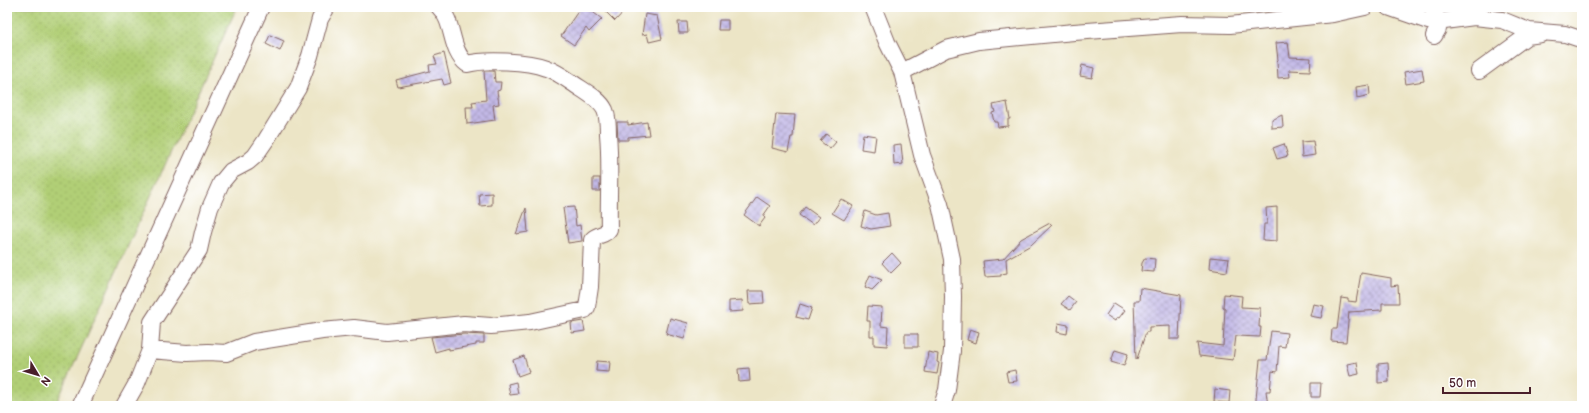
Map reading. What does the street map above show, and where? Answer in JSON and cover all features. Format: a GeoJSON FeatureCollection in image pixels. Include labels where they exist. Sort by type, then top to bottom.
{"type":"FeatureCollection","features":[{"type":"Feature","properties":{"kind":"street"},"geometry":{"type":"LineString","coordinates":[[80,406],[261,7]]}},
{"type":"Feature","properties":{"kind":"street"},"geometry":{"type":"LineString","coordinates":[[124,406],[137,383],[150,350],[152,322],[199,250],[210,208],[221,183],[231,171],[248,162],[255,156],[286,108],[298,88],[310,56],[320,19],[328,7]]}},
{"type":"Feature","properties":{"kind":"street"},"geometry":{"type":"LineString","coordinates":[[150,350],[187,353],[226,353],[254,342],[264,342],[322,331],[354,328],[386,332],[464,324],[491,326],[530,322],[585,310],[587,307],[590,287],[592,240],[605,234],[609,229],[608,198],[610,161],[605,110],[600,102],[589,94],[548,69],[537,65],[476,61],[467,64],[462,60],[453,40],[445,15],[439,7]]}},
{"type":"Feature","properties":{"kind":"street"},"geometry":{"type":"LineString","coordinates":[[873,7],[887,42],[902,72],[922,155],[940,204],[952,258],[952,351],[947,390],[942,406]]}},
{"type":"Feature","properties":{"kind":"street"},"geometry":{"type":"LineString","coordinates":[[902,72],[946,49],[979,41],[1182,24],[1230,25],[1334,14],[1365,7]]}},
{"type":"Feature","properties":{"kind":"street"},"geometry":{"type":"LineString","coordinates":[[1388,7],[1428,21],[1435,22],[1474,17],[1502,20],[1529,31],[1565,34],[1582,39]]}},
{"type":"Feature","properties":{"kind":"street"},"geometry":{"type":"LineString","coordinates":[[1479,71],[1527,36],[1545,33]]}},
{"type":"Feature","properties":{"kind":"green space"},"geometry":{"type":"Polygon","coordinates":[[[7,7],[237,7],[55,406],[7,406],[7,7]]]}},
{"type":"Feature","properties":{"kind":"building"},"geometry":{"type":"Polygon","coordinates":[[[581,7],[586,7],[602,19],[589,32],[586,28],[574,45],[561,36],[581,7]]]}},
{"type":"Feature","properties":{"kind":"building"},"geometry":{"type":"Polygon","coordinates":[[[601,7],[628,7],[615,21],[601,7]]]}},
{"type":"Feature","properties":{"kind":"building"},"geometry":{"type":"Polygon","coordinates":[[[645,14],[657,16],[662,39],[649,42],[647,34],[642,35],[645,14]]]}},
{"type":"Feature","properties":{"kind":"building"},"geometry":{"type":"Polygon","coordinates":[[[719,20],[728,20],[728,30],[718,30],[719,20]]]}},
{"type":"Feature","properties":{"kind":"building"},"geometry":{"type":"Polygon","coordinates":[[[678,22],[687,22],[688,33],[679,33],[678,22]]]}},
{"type":"Feature","properties":{"kind":"building"},"geometry":{"type":"Polygon","coordinates":[[[270,35],[284,41],[280,51],[266,44],[270,35]]]}},
{"type":"Feature","properties":{"kind":"building"},"geometry":{"type":"Polygon","coordinates":[[[1288,42],[1290,57],[1311,58],[1310,71],[1289,70],[1290,77],[1278,78],[1276,43],[1288,42]]]}},
{"type":"Feature","properties":{"kind":"building"},"geometry":{"type":"Polygon","coordinates":[[[444,53],[451,83],[444,85],[442,79],[398,87],[396,80],[430,71],[429,65],[437,64],[434,56],[444,53]]]}},
{"type":"Feature","properties":{"kind":"building"},"geometry":{"type":"Polygon","coordinates":[[[1082,65],[1094,68],[1092,78],[1080,76],[1082,65]]]}},
{"type":"Feature","properties":{"kind":"building"},"geometry":{"type":"Polygon","coordinates":[[[1422,69],[1424,81],[1406,84],[1404,72],[1422,69]]]}},
{"type":"Feature","properties":{"kind":"building"},"geometry":{"type":"Polygon","coordinates":[[[484,71],[494,71],[495,82],[501,82],[500,90],[497,91],[499,104],[493,105],[495,120],[467,124],[466,107],[473,107],[472,102],[486,100],[484,71]]]}},
{"type":"Feature","properties":{"kind":"building"},"geometry":{"type":"Polygon","coordinates":[[[1369,85],[1370,95],[1357,98],[1356,87],[1369,85]]]}},
{"type":"Feature","properties":{"kind":"building"},"geometry":{"type":"Polygon","coordinates":[[[1007,102],[1010,119],[1008,119],[1008,126],[998,127],[997,122],[994,122],[992,113],[995,112],[993,105],[1007,102]]]}},
{"type":"Feature","properties":{"kind":"building"},"geometry":{"type":"Polygon","coordinates":[[[776,114],[795,115],[793,137],[791,137],[788,152],[772,148],[776,114]]]}},
{"type":"Feature","properties":{"kind":"building"},"geometry":{"type":"Polygon","coordinates":[[[1282,115],[1283,127],[1272,128],[1272,120],[1282,115]]]}},
{"type":"Feature","properties":{"kind":"building"},"geometry":{"type":"Polygon","coordinates":[[[617,122],[628,122],[628,125],[647,122],[649,135],[628,137],[628,140],[618,140],[617,122]]]}},
{"type":"Feature","properties":{"kind":"building"},"geometry":{"type":"Polygon","coordinates":[[[826,134],[836,142],[830,149],[820,141],[826,134]]]}},
{"type":"Feature","properties":{"kind":"building"},"geometry":{"type":"Polygon","coordinates":[[[863,134],[876,136],[874,151],[861,149],[863,134]]]}},
{"type":"Feature","properties":{"kind":"building"},"geometry":{"type":"Polygon","coordinates":[[[1313,141],[1315,155],[1302,157],[1301,142],[1313,141]]]}},
{"type":"Feature","properties":{"kind":"building"},"geometry":{"type":"Polygon","coordinates":[[[901,144],[903,164],[894,165],[893,145],[901,144]]]}},
{"type":"Feature","properties":{"kind":"building"},"geometry":{"type":"Polygon","coordinates":[[[1284,144],[1288,156],[1277,159],[1273,148],[1284,144]]]}},
{"type":"Feature","properties":{"kind":"building"},"geometry":{"type":"Polygon","coordinates":[[[593,178],[600,178],[600,191],[593,191],[593,178]]]}},
{"type":"Feature","properties":{"kind":"building"},"geometry":{"type":"Polygon","coordinates":[[[492,193],[492,205],[480,206],[479,194],[492,193]]]}},
{"type":"Feature","properties":{"kind":"building"},"geometry":{"type":"Polygon","coordinates":[[[757,197],[770,206],[763,216],[765,218],[759,226],[744,215],[757,197]]]}},
{"type":"Feature","properties":{"kind":"building"},"geometry":{"type":"Polygon","coordinates":[[[841,199],[853,206],[844,220],[832,213],[841,199]]]}},
{"type":"Feature","properties":{"kind":"building"},"geometry":{"type":"Polygon","coordinates":[[[574,207],[576,226],[580,225],[582,241],[568,243],[563,208],[574,207]]]}},
{"type":"Feature","properties":{"kind":"building"},"geometry":{"type":"Polygon","coordinates":[[[805,207],[819,217],[813,225],[799,215],[805,207]]]}},
{"type":"Feature","properties":{"kind":"building"},"geometry":{"type":"Polygon","coordinates":[[[1277,207],[1277,241],[1263,240],[1264,224],[1267,224],[1266,208],[1277,207]]]}},
{"type":"Feature","properties":{"kind":"building"},"geometry":{"type":"Polygon","coordinates":[[[526,208],[528,232],[516,234],[526,208]]]}},
{"type":"Feature","properties":{"kind":"building"},"geometry":{"type":"Polygon","coordinates":[[[865,211],[876,215],[888,213],[890,226],[871,229],[861,226],[865,211]]]}},
{"type":"Feature","properties":{"kind":"building"},"geometry":{"type":"Polygon","coordinates":[[[1050,223],[1052,225],[1031,245],[1006,259],[1007,273],[1001,274],[1001,276],[985,277],[983,261],[1003,259],[1021,239],[1050,223]]]}},
{"type":"Feature","properties":{"kind":"building"},"geometry":{"type":"Polygon","coordinates":[[[892,253],[901,263],[891,273],[882,263],[892,253]]]}},
{"type":"Feature","properties":{"kind":"building"},"geometry":{"type":"Polygon","coordinates":[[[1210,257],[1229,259],[1227,272],[1209,269],[1210,257]]]}},
{"type":"Feature","properties":{"kind":"building"},"geometry":{"type":"Polygon","coordinates":[[[1145,258],[1155,259],[1154,272],[1141,271],[1142,263],[1145,258]]]}},
{"type":"Feature","properties":{"kind":"building"},"geometry":{"type":"Polygon","coordinates":[[[1361,273],[1391,278],[1391,286],[1398,285],[1399,303],[1382,303],[1382,310],[1349,312],[1346,342],[1331,341],[1332,329],[1337,329],[1341,298],[1356,302],[1361,273]]]}},
{"type":"Feature","properties":{"kind":"building"},"geometry":{"type":"Polygon","coordinates":[[[870,275],[882,280],[872,290],[865,287],[870,275]]]}},
{"type":"Feature","properties":{"kind":"building"},"geometry":{"type":"Polygon","coordinates":[[[1140,288],[1181,295],[1179,339],[1170,339],[1170,326],[1149,327],[1149,332],[1146,332],[1136,359],[1134,301],[1139,301],[1140,288]]]}},
{"type":"Feature","properties":{"kind":"building"},"geometry":{"type":"Polygon","coordinates":[[[748,291],[763,291],[764,303],[749,304],[748,291]]]}},
{"type":"Feature","properties":{"kind":"building"},"geometry":{"type":"Polygon","coordinates":[[[1224,294],[1242,296],[1241,307],[1260,308],[1260,337],[1236,336],[1233,360],[1199,356],[1197,343],[1223,346],[1225,308],[1223,307],[1224,294]]]}},
{"type":"Feature","properties":{"kind":"building"},"geometry":{"type":"Polygon","coordinates":[[[1068,296],[1076,302],[1070,310],[1061,304],[1068,296]]]}},
{"type":"Feature","properties":{"kind":"building"},"geometry":{"type":"Polygon","coordinates":[[[742,300],[743,311],[729,312],[729,301],[742,300]]]}},
{"type":"Feature","properties":{"kind":"building"},"geometry":{"type":"Polygon","coordinates":[[[1114,303],[1125,310],[1119,318],[1117,317],[1115,321],[1106,315],[1114,303]]]}},
{"type":"Feature","properties":{"kind":"building"},"geometry":{"type":"Polygon","coordinates":[[[800,304],[812,308],[808,320],[796,317],[800,304]]]}},
{"type":"Feature","properties":{"kind":"building"},"geometry":{"type":"Polygon","coordinates":[[[1313,304],[1324,306],[1321,318],[1310,316],[1313,304]]]}},
{"type":"Feature","properties":{"kind":"building"},"geometry":{"type":"Polygon","coordinates":[[[868,306],[882,307],[881,326],[888,327],[887,346],[874,345],[874,336],[870,336],[870,321],[867,321],[868,306]]]}},
{"type":"Feature","properties":{"kind":"building"},"geometry":{"type":"Polygon","coordinates":[[[670,318],[688,323],[684,339],[666,334],[670,318]]]}},
{"type":"Feature","properties":{"kind":"building"},"geometry":{"type":"Polygon","coordinates":[[[583,321],[585,331],[572,333],[571,323],[583,321]]]}},
{"type":"Feature","properties":{"kind":"building"},"geometry":{"type":"Polygon","coordinates":[[[1058,323],[1068,325],[1067,334],[1057,332],[1058,323]]]}},
{"type":"Feature","properties":{"kind":"building"},"geometry":{"type":"Polygon","coordinates":[[[970,329],[979,332],[976,343],[967,340],[970,329]]]}},
{"type":"Feature","properties":{"kind":"building"},"geometry":{"type":"Polygon","coordinates":[[[1271,331],[1287,333],[1285,347],[1279,346],[1277,372],[1272,371],[1270,391],[1266,391],[1268,406],[1256,406],[1260,360],[1267,360],[1271,331]]]}},
{"type":"Feature","properties":{"kind":"building"},"geometry":{"type":"Polygon","coordinates":[[[464,334],[484,335],[484,343],[476,343],[476,345],[449,350],[449,348],[435,352],[431,337],[464,334]]]}},
{"type":"Feature","properties":{"kind":"building"},"geometry":{"type":"Polygon","coordinates":[[[905,334],[918,334],[918,347],[905,347],[905,334]]]}},
{"type":"Feature","properties":{"kind":"building"},"geometry":{"type":"Polygon","coordinates":[[[1115,350],[1128,354],[1124,366],[1111,362],[1115,350]]]}},
{"type":"Feature","properties":{"kind":"building"},"geometry":{"type":"Polygon","coordinates":[[[928,352],[938,354],[937,362],[939,363],[937,374],[925,372],[928,352]]]}},
{"type":"Feature","properties":{"kind":"building"},"geometry":{"type":"Polygon","coordinates":[[[524,356],[529,372],[518,376],[513,360],[524,356]]]}},
{"type":"Feature","properties":{"kind":"building"},"geometry":{"type":"Polygon","coordinates":[[[597,361],[610,362],[609,372],[596,371],[597,361]]]}},
{"type":"Feature","properties":{"kind":"building"},"geometry":{"type":"Polygon","coordinates":[[[1357,362],[1359,374],[1350,376],[1347,364],[1357,362]]]}},
{"type":"Feature","properties":{"kind":"building"},"geometry":{"type":"Polygon","coordinates":[[[1388,363],[1389,382],[1378,383],[1378,364],[1388,363]]]}},
{"type":"Feature","properties":{"kind":"building"},"geometry":{"type":"Polygon","coordinates":[[[749,368],[750,381],[739,382],[738,369],[749,368]]]}},
{"type":"Feature","properties":{"kind":"building"},"geometry":{"type":"Polygon","coordinates":[[[1015,370],[1017,381],[1008,382],[1006,372],[1015,370]]]}},
{"type":"Feature","properties":{"kind":"building"},"geometry":{"type":"Polygon","coordinates":[[[516,382],[518,394],[510,395],[508,384],[516,382]]]}},
{"type":"Feature","properties":{"kind":"building"},"geometry":{"type":"Polygon","coordinates":[[[1311,383],[1321,383],[1320,397],[1311,397],[1311,383]]]}},
{"type":"Feature","properties":{"kind":"building"},"geometry":{"type":"Polygon","coordinates":[[[1215,389],[1230,391],[1229,403],[1214,402],[1215,389]]]}}]}
